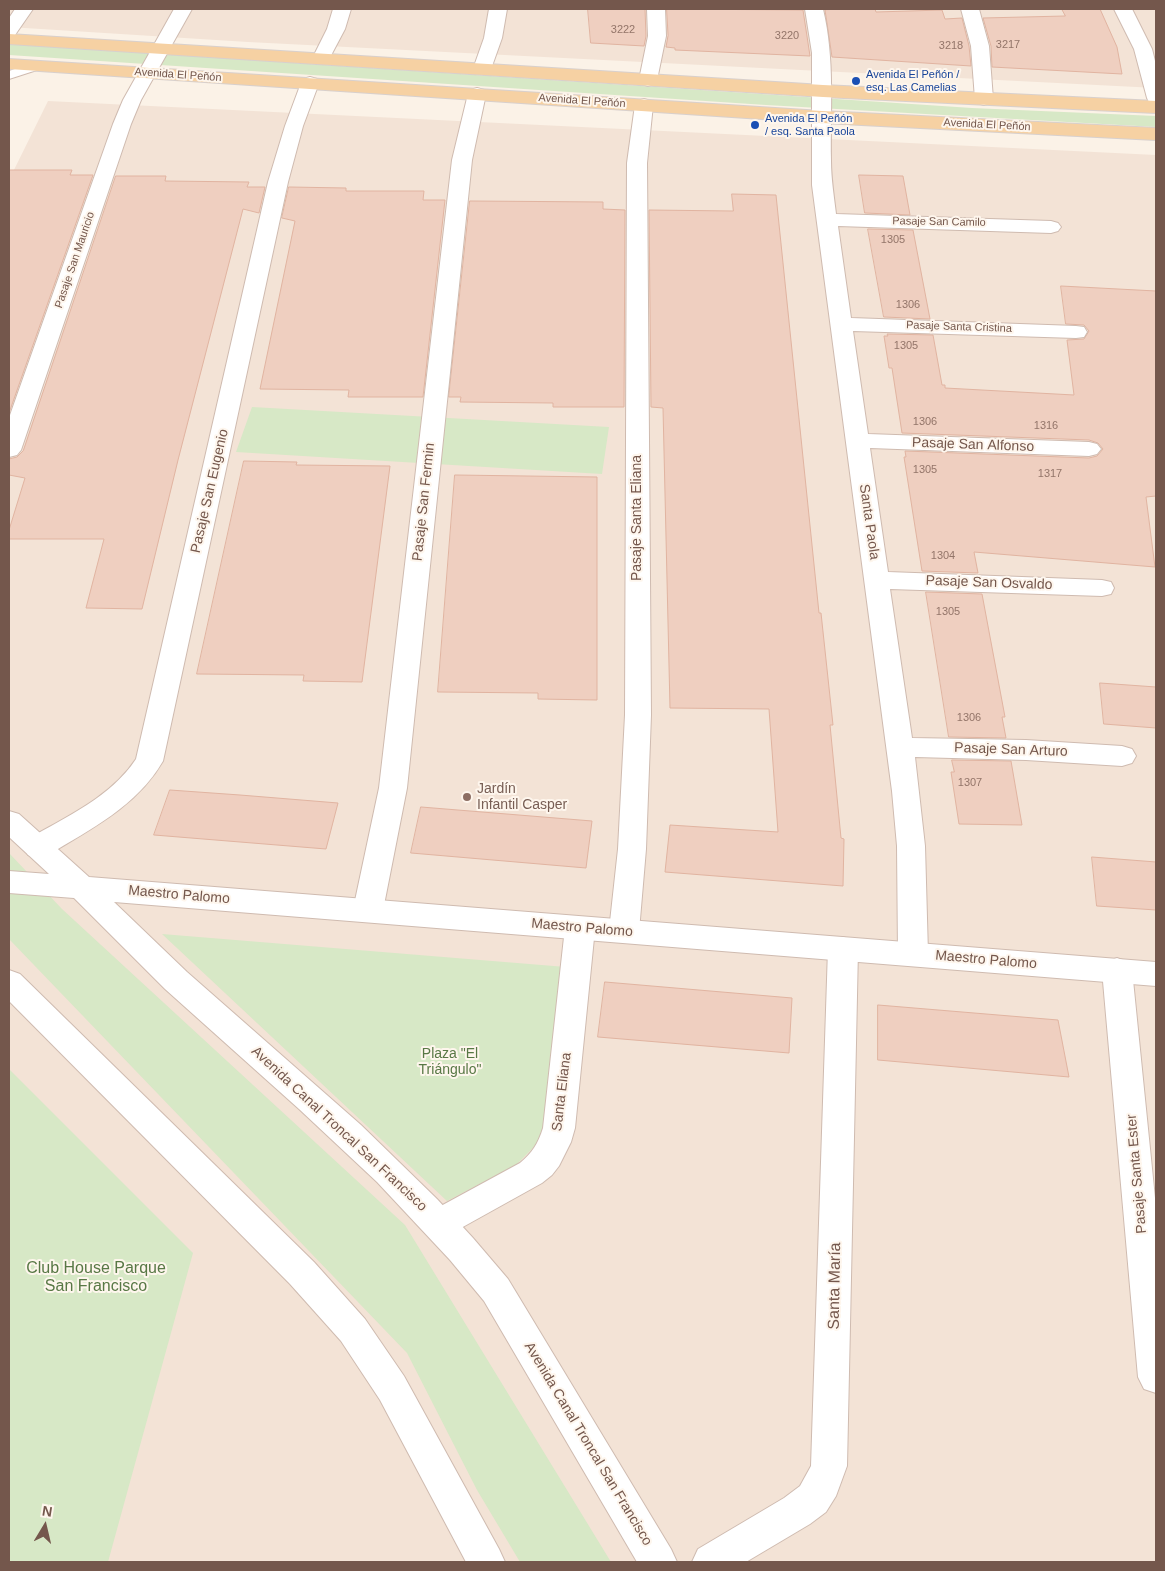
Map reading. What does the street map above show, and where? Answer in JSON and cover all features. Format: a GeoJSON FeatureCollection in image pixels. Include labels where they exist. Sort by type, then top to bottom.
{"type":"FeatureCollection","features":[{"type":"Feature","properties":{"kind":"main road","name":"Avenida El Peñón"},"geometry":{"type":"LineString","coordinates":[[9,39],[823,91],[1156,107]]}},
{"type":"Feature","properties":{"kind":"main road","name":"Avenida El Peñón"},"geometry":{"type":"LineString","coordinates":[[9,64],[822,117],[1156,134]]}},
{"type":"Feature","properties":{"kind":"street"},"geometry":{"type":"LineString","coordinates":[[9,31],[24,9]]}},
{"type":"Feature","properties":{"kind":"street","name":"Pasaje San Mauricio"},"geometry":{"type":"LineString","coordinates":[[9,450],[122,124],[132,100],[149,73],[183,9]]}},
{"type":"Feature","properties":{"kind":"street"},"geometry":{"type":"LineString","coordinates":[[321,59],[336,29],[342,9]]}},
{"type":"Feature","properties":{"kind":"street"},"geometry":{"type":"LineString","coordinates":[[482,69],[493,38],[498,9]]}},
{"type":"Feature","properties":{"kind":"street"},"geometry":{"type":"LineString","coordinates":[[648,80],[659,29],[656,9]]}},
{"type":"Feature","properties":{"kind":"street","name":"Santa Paola"},"geometry":{"type":"LineString","coordinates":[[814,9],[818,23],[824,75],[820,157],[827,220],[906,791],[911,846],[912,954]]}},
{"type":"Feature","properties":{"kind":"street"},"geometry":{"type":"LineString","coordinates":[[970,9],[977,27],[980,46],[984,99]]}},
{"type":"Feature","properties":{"kind":"street"},"geometry":{"type":"LineString","coordinates":[[1123,9],[1143,49],[1156,98]]}},
{"type":"Feature","properties":{"kind":"street","name":"Pasaje San Eugenio"},"geometry":{"type":"LineString","coordinates":[[38,848],[118,796],[143,773],[149,761],[278,182],[294,126],[310,83]]}},
{"type":"Feature","properties":{"kind":"street","name":"Pasaje San Fermin"},"geometry":{"type":"LineString","coordinates":[[368,910],[393,788],[462,160],[477,94]]}},
{"type":"Feature","properties":{"kind":"street","name":"Pasaje Santa Eliana"},"geometry":{"type":"LineString","coordinates":[[624,931],[632,849],[638,715],[637,163],[644,105]]}},
{"type":"Feature","properties":{"kind":"street","name":"Pasaje San Camilo"},"geometry":{"type":"LineString","coordinates":[[827,220],[966,222],[1051,227]]}},
{"type":"Feature","properties":{"kind":"street","name":"Pasaje Santa Cristina"},"geometry":{"type":"LineString","coordinates":[[842,324],[1076,332]]}},
{"type":"Feature","properties":{"kind":"street","name":"Pasaje San Alfonso"},"geometry":{"type":"LineString","coordinates":[[858,441],[1089,449]]}},
{"type":"Feature","properties":{"kind":"street","name":"Pasaje San Osvaldo"},"geometry":{"type":"LineString","coordinates":[[877,580],[1102,588]]}},
{"type":"Feature","properties":{"kind":"street","name":"Pasaje San Arturo"},"geometry":{"type":"LineString","coordinates":[[900,746],[1026,750],[1122,756]]}},
{"type":"Feature","properties":{"kind":"street","name":"Avenida Canal Troncal San Francisco"},"geometry":{"type":"LineString","coordinates":[[9,821],[173,978],[383,1166],[440,1223],[496,1290],[658,1562]]}},
{"type":"Feature","properties":{"kind":"street","name":"Maestro Palomo"},"geometry":{"type":"LineString","coordinates":[[9,882],[1156,974]]}},
{"type":"Feature","properties":{"kind":"street","name":"Santa Eliana"},"geometry":{"type":"LineString","coordinates":[[440,1223],[531,1173],[548,1156],[555,1142],[559,1128],[580,928]]}},
{"type":"Feature","properties":{"kind":"street","name":"Santa María"},"geometry":{"type":"LineString","coordinates":[[711,1562],[797,1512],[813,1499],[823,1483],[829,1466],[843,949]]}},
{"type":"Feature","properties":{"kind":"street","name":"Pasaje Santa Ester"},"geometry":{"type":"LineString","coordinates":[[1117,970],[1156,1377]]}},
{"type":"Feature","properties":{"kind":"street"},"geometry":{"type":"LineString","coordinates":[[9,982],[302,1273],[353,1330],[392,1388],[486,1562]]}},
{"type":"Feature","properties":{"kind":"lane"},"geometry":{"type":"LineString","coordinates":[[9,75],[36,66]]}},
{"type":"Feature","properties":{"kind":"shaded area"},"geometry":{"type":"Polygon","coordinates":[[[9,9],[1156,9],[1156,88],[248,42],[9,27],[9,9]]]}},
{"type":"Feature","properties":{"kind":"shaded area"},"geometry":{"type":"Polygon","coordinates":[[[48,101],[1156,155],[1156,1562],[9,1562],[9,180],[48,101]]]}},
{"type":"Feature","properties":{"kind":"green space"},"geometry":{"type":"Polygon","coordinates":[[[9,44],[972,108],[1156,116],[1156,127],[766,105],[9,55],[9,44]]]}},
{"type":"Feature","properties":{"kind":"green space"},"geometry":{"type":"Polygon","coordinates":[[[252,407],[609,427],[602,474],[236,452],[252,407]]]}},
{"type":"Feature","properties":{"kind":"green space"},"geometry":{"type":"Polygon","coordinates":[[[9,853],[62,909],[405,1225],[611,1562],[520,1562],[477,1490],[407,1353],[9,939],[9,853]]]}},
{"type":"Feature","properties":{"kind":"green space","name":"Plaza \"El Triángulo\""},"geometry":{"type":"Polygon","coordinates":[[[162,934],[566,967],[545,1136],[516,1165],[447,1201],[162,934]]]}},
{"type":"Feature","properties":{"kind":"green space","name":"Club House Parque San Francisco"},"geometry":{"type":"Polygon","coordinates":[[[9,1069],[193,1253],[108,1562],[9,1562],[9,1069]]]}},
{"type":"Feature","properties":{"kind":"building"},"geometry":{"type":"Polygon","coordinates":[[[588,9],[645,9],[646,36],[644,46],[591,43],[588,9]]]}},
{"type":"Feature","properties":{"kind":"building"},"geometry":{"type":"Polygon","coordinates":[[[667,9],[803,10],[810,56],[675,50],[675,48],[666,47],[668,36],[667,9]]]}},
{"type":"Feature","properties":{"kind":"building"},"geometry":{"type":"Polygon","coordinates":[[[875,9],[876,12],[942,10],[945,19],[962,18],[969,46],[971,66],[832,57],[825,10],[875,9]]]}},
{"type":"Feature","properties":{"kind":"building"},"geometry":{"type":"Polygon","coordinates":[[[1062,9],[1100,9],[1117,47],[1122,74],[992,67],[991,46],[983,18],[1065,16],[1062,9]]]}},
{"type":"Feature","properties":{"kind":"building"},"geometry":{"type":"Polygon","coordinates":[[[9,170],[72,170],[70,175],[93,175],[9,413],[9,170]]]}},
{"type":"Feature","properties":{"kind":"building"},"geometry":{"type":"Polygon","coordinates":[[[859,175],[903,176],[910,215],[865,213],[859,175]]]}},
{"type":"Feature","properties":{"kind":"building"},"geometry":{"type":"Polygon","coordinates":[[[116,176],[166,176],[165,181],[249,182],[247,187],[265,187],[259,213],[243,209],[178,460],[142,609],[86,608],[104,539],[9,539],[9,530],[25,478],[9,475],[9,459],[17,457],[23,451],[116,176]]]}},
{"type":"Feature","properties":{"kind":"building"},"geometry":{"type":"Polygon","coordinates":[[[289,187],[346,188],[346,191],[424,191],[423,200],[445,200],[423,397],[348,397],[349,390],[260,389],[295,221],[282,218],[289,187]]]}},
{"type":"Feature","properties":{"kind":"building"},"geometry":{"type":"Polygon","coordinates":[[[732,194],[776,195],[819,613],[821,613],[833,725],[830,725],[841,838],[844,839],[843,886],[665,872],[670,825],[778,832],[769,709],[670,708],[663,408],[651,407],[649,210],[733,211],[732,194]]]}},
{"type":"Feature","properties":{"kind":"building"},"geometry":{"type":"Polygon","coordinates":[[[470,201],[603,202],[603,209],[625,210],[624,407],[553,407],[553,403],[460,402],[461,397],[449,397],[470,201]]]}},
{"type":"Feature","properties":{"kind":"building"},"geometry":{"type":"Polygon","coordinates":[[[868,229],[913,230],[930,319],[884,317],[868,229]]]}},
{"type":"Feature","properties":{"kind":"building"},"geometry":{"type":"Polygon","coordinates":[[[1061,286],[1156,291],[1156,496],[1146,497],[1155,567],[974,552],[978,573],[922,571],[904,457],[906,457],[905,451],[1089,458],[1097,456],[1103,449],[1098,443],[1089,440],[902,433],[892,368],[889,368],[884,336],[888,336],[887,334],[933,335],[942,385],[945,385],[945,388],[1074,395],[1067,340],[1084,339],[1089,331],[1084,325],[1066,324],[1061,286]]]}},
{"type":"Feature","properties":{"kind":"building"},"geometry":{"type":"Polygon","coordinates":[[[244,461],[297,462],[296,465],[390,466],[362,682],[303,681],[304,675],[197,674],[244,461]]]}},
{"type":"Feature","properties":{"kind":"building"},"geometry":{"type":"Polygon","coordinates":[[[455,475],[597,477],[597,700],[538,699],[538,693],[438,692],[455,475]]]}},
{"type":"Feature","properties":{"kind":"building"},"geometry":{"type":"Polygon","coordinates":[[[926,592],[982,594],[1005,717],[1002,717],[1006,738],[949,737],[926,592]]]}},
{"type":"Feature","properties":{"kind":"building"},"geometry":{"type":"Polygon","coordinates":[[[1100,683],[1156,687],[1156,728],[1104,724],[1100,683]]]}},
{"type":"Feature","properties":{"kind":"building"},"geometry":{"type":"Polygon","coordinates":[[[952,760],[1011,761],[1022,825],[959,824],[951,772],[954,772],[952,760]]]}},
{"type":"Feature","properties":{"kind":"building"},"geometry":{"type":"Polygon","coordinates":[[[170,790],[338,803],[326,849],[154,835],[170,790]]]}},
{"type":"Feature","properties":{"kind":"building"},"geometry":{"type":"Polygon","coordinates":[[[421,807],[592,821],[586,868],[411,853],[421,807]]]}},
{"type":"Feature","properties":{"kind":"building"},"geometry":{"type":"Polygon","coordinates":[[[1092,857],[1156,862],[1156,910],[1097,906],[1092,857]]]}},
{"type":"Feature","properties":{"kind":"building"},"geometry":{"type":"Polygon","coordinates":[[[605,982],[792,998],[789,1053],[598,1037],[605,982]]]}},
{"type":"Feature","properties":{"kind":"building"},"geometry":{"type":"Polygon","coordinates":[[[878,1005],[1058,1020],[1069,1077],[878,1060],[878,1005]]]}},
{"type":"Feature","properties":{"kind":"place","name":"Avenida El Peñón / esq. Las Camelias"},"geometry":{"type":"Point","coordinates":[856,81]}},
{"type":"Feature","properties":{"kind":"place","name":"Avenida El Peñón / esq. Santa Paola"},"geometry":{"type":"Point","coordinates":[755,125]}},
{"type":"Feature","properties":{"kind":"place","name":"Jardín Infantil Casper"},"geometry":{"type":"Point","coordinates":[467,797]}}]}
